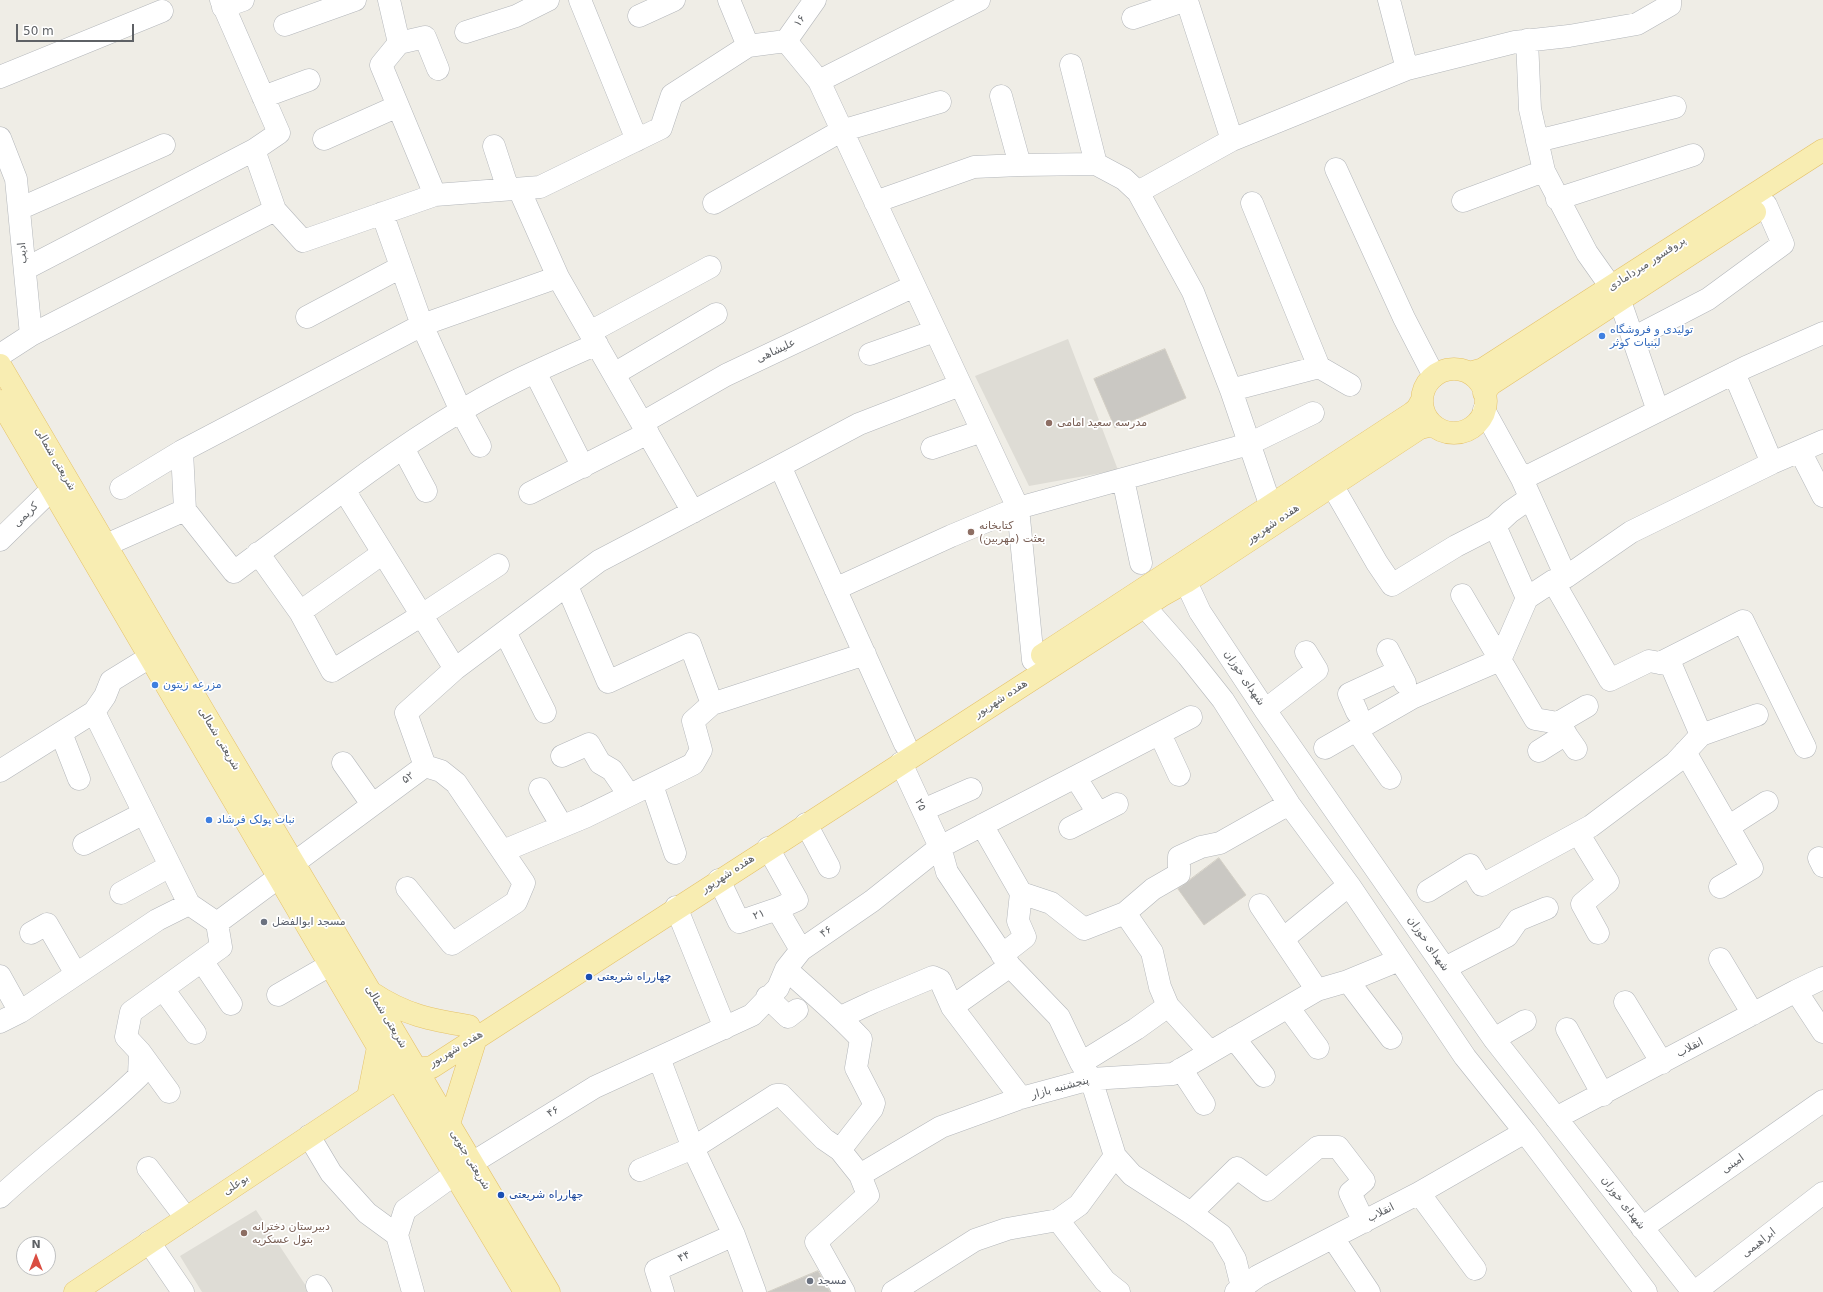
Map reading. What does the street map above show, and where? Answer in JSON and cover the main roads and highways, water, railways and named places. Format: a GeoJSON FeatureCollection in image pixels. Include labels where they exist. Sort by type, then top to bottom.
{"type":"FeatureCollection","features":[{"type":"Feature","properties":{"kind":"main road","name":"پروفسور میردامادی"},"geometry":{"type":"LineString","coordinates":[[1484,402],[1491,384],[1615,294],[1823,150]]}},
{"type":"Feature","properties":{"kind":"main road","name":"پروفسور میردامادی"},"geometry":{"type":"LineString","coordinates":[[1469,373],[1483,369],[1615,294],[1766,205],[1823,167]]}},
{"type":"Feature","properties":{"kind":"main road","name":"شریعتی شمالی"},"geometry":{"type":"LineString","coordinates":[[0,365],[106,545],[286,870],[330,965],[397,1078]]}},
{"type":"Feature","properties":{"kind":"main road"},"geometry":{"type":"LineString","coordinates":[[1450,369],[1469,373],[1478,380],[1484,402],[1479,419],[1472,427],[1462,431],[1452,432],[1442,430],[1433,425],[1426,417],[1422,400],[1425,387],[1434,376],[1450,369]]}},
{"type":"Feature","properties":{"kind":"main road","name":"هفده شهریور"},"geometry":{"type":"LineString","coordinates":[[417,1069],[428,1051],[472,1032],[676,907],[806,824],[1033,660],[1271,507],[1418,409],[1422,400]]}},
{"type":"Feature","properties":{"kind":"main road","name":"شریعتی شمالی"},"geometry":{"type":"LineString","coordinates":[[1,406],[52,489],[150,657],[286,870],[372,993],[417,1069]]}},
{"type":"Feature","properties":{"kind":"main road","name":"هفده شهریور"},"geometry":{"type":"LineString","coordinates":[[472,1032],[903,753],[1186,582],[1420,428],[1433,425]]}},
{"type":"Feature","properties":{"kind":"main road"},"geometry":{"type":"LineString","coordinates":[[372,993],[390,1005],[429,1020],[472,1032],[449,1124]]}},
{"type":"Feature","properties":{"kind":"main road"},"geometry":{"type":"LineString","coordinates":[[368,1097],[378,1047]]}},
{"type":"Feature","properties":{"kind":"main road","name":"بوعلی"},"geometry":{"type":"LineString","coordinates":[[75,1292],[397,1078],[417,1069]]}},
{"type":"Feature","properties":{"kind":"main road","name":"شریعتی جنوبی"},"geometry":{"type":"LineString","coordinates":[[417,1069],[449,1124],[463,1169],[525,1292]]}},
{"type":"Feature","properties":{"kind":"main road","name":"شریعتی جنوبی"},"geometry":{"type":"LineString","coordinates":[[397,1078],[549,1292]]}},
{"type":"Feature","properties":{"kind":"place","name":"تولیدی و فروشگاه لبنیات کوثر"},"geometry":{"type":"Point","coordinates":[1602,336]}},
{"type":"Feature","properties":{"kind":"place","name":"مدرسه سعید امامی"},"geometry":{"type":"Point","coordinates":[1049,423]}},
{"type":"Feature","properties":{"kind":"place","name":"کتابخانه بعثت (مهربین)"},"geometry":{"type":"Point","coordinates":[971,532]}},
{"type":"Feature","properties":{"kind":"place","name":"مزرعه زیتون"},"geometry":{"type":"Point","coordinates":[155,685]}},
{"type":"Feature","properties":{"kind":"place","name":"نبات پولک فرشاد"},"geometry":{"type":"Point","coordinates":[209,820]}},
{"type":"Feature","properties":{"kind":"place","name":"مسجد ابوالفضل"},"geometry":{"type":"Point","coordinates":[264,922]}},
{"type":"Feature","properties":{"kind":"place","name":"چهارراه شریعتی"},"geometry":{"type":"Point","coordinates":[589,977]}},
{"type":"Feature","properties":{"kind":"place","name":"جهارراه شریعتی"},"geometry":{"type":"Point","coordinates":[501,1195]}},
{"type":"Feature","properties":{"kind":"place","name":"دبیرستان دخترانه بتول عسکریه"},"geometry":{"type":"Point","coordinates":[244,1233]}},
{"type":"Feature","properties":{"kind":"place","name":"مسجد"},"geometry":{"type":"Point","coordinates":[810,1281]}}]}
